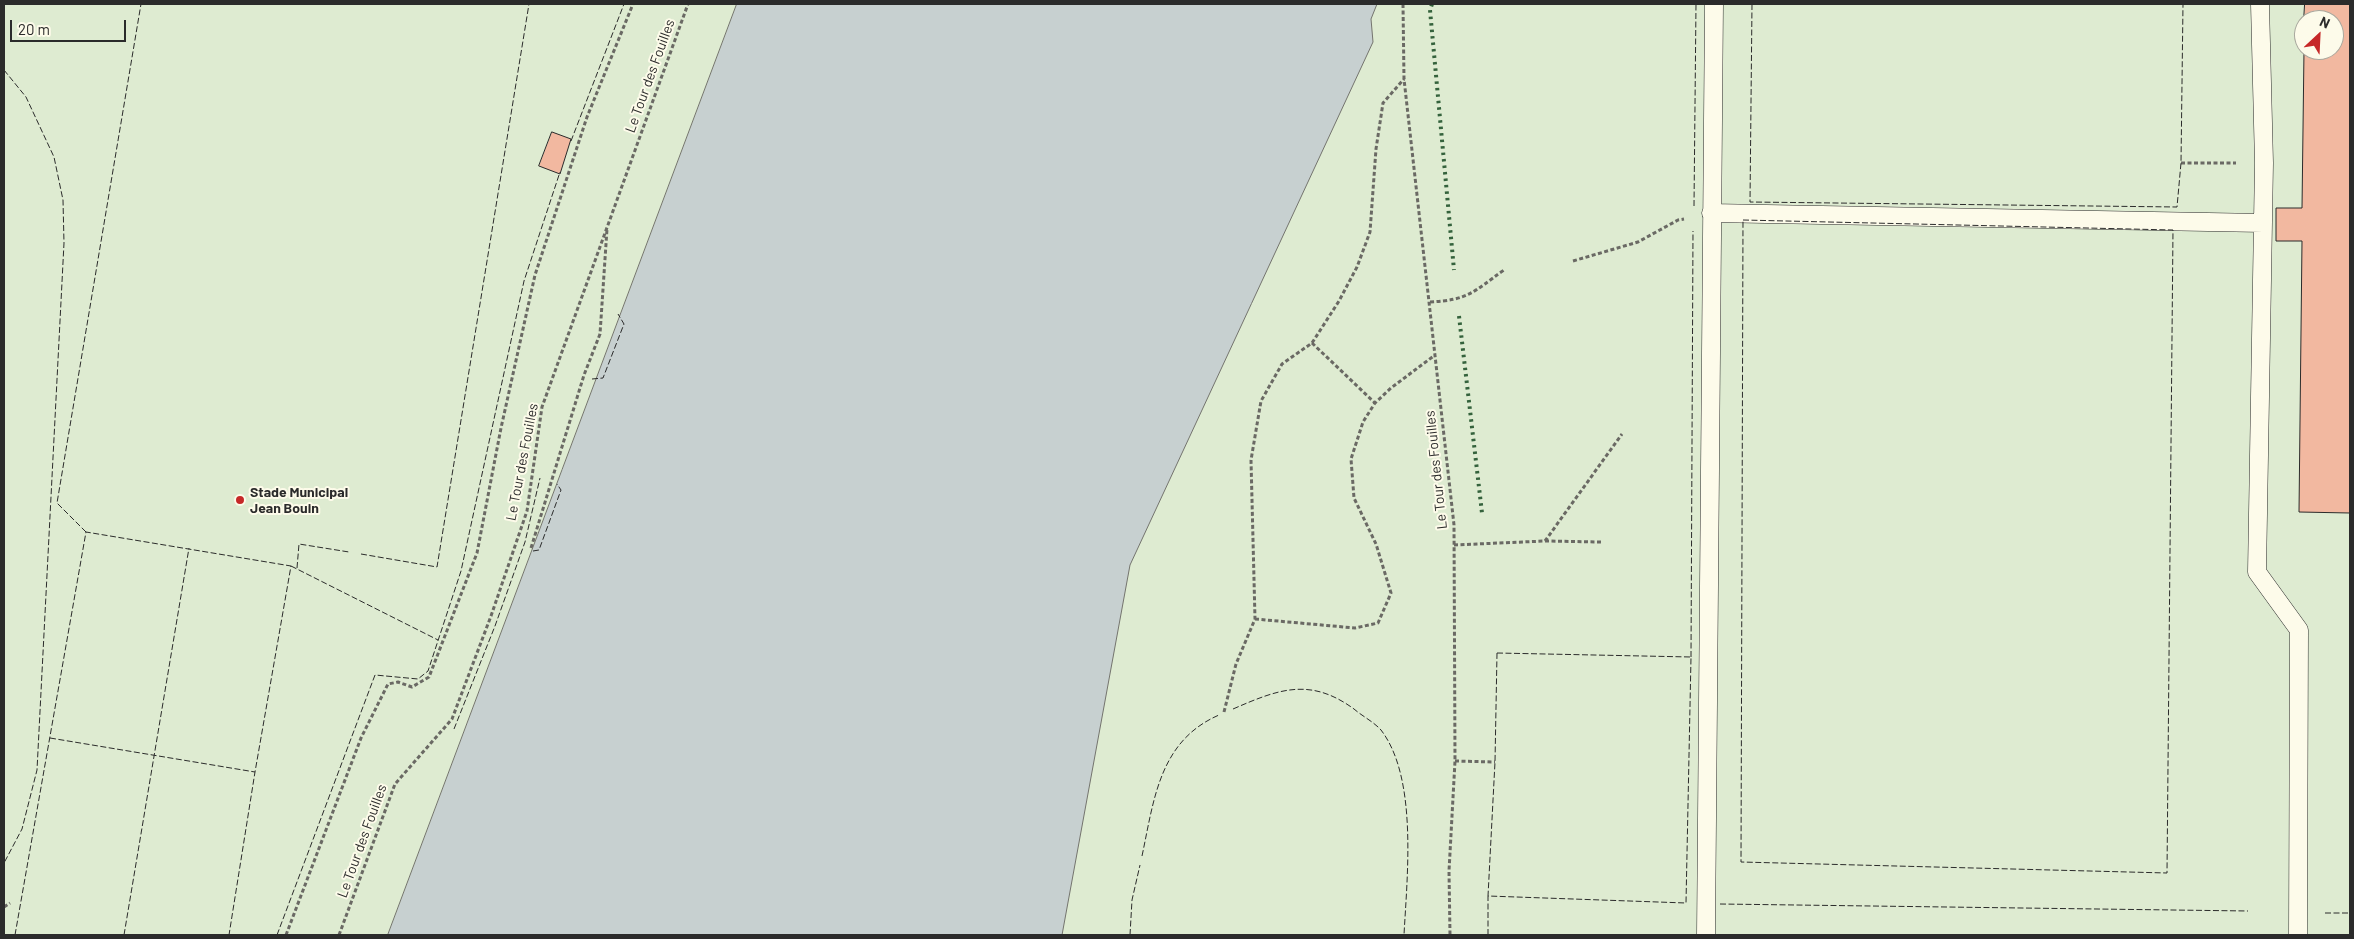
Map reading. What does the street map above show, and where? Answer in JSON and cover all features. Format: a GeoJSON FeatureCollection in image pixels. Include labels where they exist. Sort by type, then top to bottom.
{"type":"FeatureCollection","features":[{"type":"Feature","properties":{"kind":"lane"},"geometry":{"type":"LineString","coordinates":[[1706,935],[1714,4]]}},
{"type":"Feature","properties":{"kind":"lane"},"geometry":{"type":"LineString","coordinates":[[2260,4],[2264,163],[2257,572],[2299,630],[2298,935]]}},
{"type":"Feature","properties":{"kind":"lane"},"geometry":{"type":"LineString","coordinates":[[1711,213],[2263,223]]}},
{"type":"Feature","properties":{"kind":"path"},"geometry":{"type":"LineString","coordinates":[[286,935],[362,738],[388,684],[398,682],[412,687],[429,677],[442,648],[477,553],[501,428],[535,275],[588,117],[633,4]]}},
{"type":"Feature","properties":{"kind":"path","name":"Le Tour des Fouilles"},"geometry":{"type":"LineString","coordinates":[[339,935],[395,784],[452,718],[491,616],[527,511],[542,407],[688,4]]}},
{"type":"Feature","properties":{"kind":"path","name":"Le Tour des Fouilles"},"geometry":{"type":"LineString","coordinates":[[1403,4],[1404,79],[1454,525],[1455,761],[1449,871],[1450,935]]}},
{"type":"Feature","properties":{"kind":"path"},"geometry":{"type":"LineString","coordinates":[[1224,712],[1236,664],[1255,619],[1251,460],[1261,401],[1282,364],[1312,343],[1339,301],[1357,267],[1370,232],[1376,149],[1383,103],[1404,79]]}},
{"type":"Feature","properties":{"kind":"path"},"geometry":{"type":"LineString","coordinates":[[2181,163],[2264,163]]}},
{"type":"Feature","properties":{"kind":"path"},"geometry":{"type":"LineString","coordinates":[[1573,261],[1638,242],[1678,220],[1711,213]]}},
{"type":"Feature","properties":{"kind":"path"},"geometry":{"type":"LineString","coordinates":[[531,548],[584,375],[600,334],[608,223]]}},
{"type":"Feature","properties":{"kind":"path"},"geometry":{"type":"LineString","coordinates":[[1430,302],[1454,301],[1468,296],[1504,270]]}},
{"type":"Feature","properties":{"kind":"path"},"geometry":{"type":"LineString","coordinates":[[1312,343],[1375,403]]}},
{"type":"Feature","properties":{"kind":"path"},"geometry":{"type":"LineString","coordinates":[[1255,619],[1355,628],[1378,623],[1391,593],[1376,544],[1354,498],[1351,459],[1363,422],[1375,403],[1391,388],[1436,355]]}},
{"type":"Feature","properties":{"kind":"path"},"geometry":{"type":"LineString","coordinates":[[1545,541],[1622,434]]}},
{"type":"Feature","properties":{"kind":"path"},"geometry":{"type":"LineString","coordinates":[[1454,544],[1545,541],[1601,542]]}},
{"type":"Feature","properties":{"kind":"path"},"geometry":{"type":"LineString","coordinates":[[1455,761],[1495,762]]}},
{"type":"Feature","properties":{"kind":"path"},"geometry":{"type":"LineString","coordinates":[[4,907],[10,903]]}},
{"type":"Feature","properties":{"kind":"green space"},"geometry":{"type":"Polygon","coordinates":[[[4,4],[2350,4],[2350,935],[4,935],[4,4]]]}},
{"type":"Feature","properties":{"kind":"shaded area"},"geometry":{"type":"Polygon","coordinates":[[[737,4],[1377,4],[1371,19],[1373,42],[1130,565],[1062,935],[388,935],[737,4]]]}},
{"type":"Feature","properties":{"kind":"building"},"geometry":{"type":"Polygon","coordinates":[[[2305,4],[2350,4],[2350,513],[2299,512],[2302,241],[2276,241],[2276,208],[2302,208],[2304,60],[2344,60],[2344,10],[2305,10],[2305,4]]]}},
{"type":"Feature","properties":{"kind":"building"},"geometry":{"type":"Polygon","coordinates":[[[552,132],[571,139],[560,174],[539,166],[552,132]]]}},
{"type":"Feature","properties":{"kind":"hedge"},"geometry":{"type":"LineString","coordinates":[[1432,4],[1430,10],[1454,270]]}},
{"type":"Feature","properties":{"kind":"hedge"},"geometry":{"type":"LineString","coordinates":[[1459,316],[1482,513]]}},
{"type":"Feature","properties":{"kind":"fence"},"geometry":{"type":"LineString","coordinates":[[86,532],[57,503],[141,4]]}},
{"type":"Feature","properties":{"kind":"fence"},"geometry":{"type":"LineString","coordinates":[[361,554],[437,567],[529,4]]}},
{"type":"Feature","properties":{"kind":"fence"},"geometry":{"type":"LineString","coordinates":[[571,141],[624,4]]}},
{"type":"Feature","properties":{"kind":"fence"},"geometry":{"type":"LineString","coordinates":[[1694,206],[1696,4]]}},
{"type":"Feature","properties":{"kind":"fence"},"geometry":{"type":"LineString","coordinates":[[1752,4],[1750,202],[2177,207],[2181,163],[2183,4]]}},
{"type":"Feature","properties":{"kind":"fence"},"geometry":{"type":"LineString","coordinates":[[4,70],[26,97],[54,157],[63,200],[64,243],[37,770],[22,829],[4,863]]}},
{"type":"Feature","properties":{"kind":"fence"},"geometry":{"type":"LineString","coordinates":[[277,935],[375,675],[418,679],[428,671],[461,571],[524,281],[560,172]]}},
{"type":"Feature","properties":{"kind":"fence"},"geometry":{"type":"LineString","coordinates":[[1743,220],[2173,230],[2167,873],[1741,862],[1743,220]]}},
{"type":"Feature","properties":{"kind":"fence"},"geometry":{"type":"LineString","coordinates":[[1691,657],[1693,231]]}},
{"type":"Feature","properties":{"kind":"fence"},"geometry":{"type":"LineString","coordinates":[[592,379],[603,378],[624,324],[618,314]]}},
{"type":"Feature","properties":{"kind":"fence"},"geometry":{"type":"LineString","coordinates":[[454,729],[495,626],[525,542],[540,478]]}},
{"type":"Feature","properties":{"kind":"fence"},"geometry":{"type":"LineString","coordinates":[[533,551],[539,550],[561,490],[557,484]]}},
{"type":"Feature","properties":{"kind":"fence"},"geometry":{"type":"LineString","coordinates":[[15,935],[86,532],[291,566],[229,935]]}},
{"type":"Feature","properties":{"kind":"fence"},"geometry":{"type":"LineString","coordinates":[[297,568],[299,544],[349,552]]}},
{"type":"Feature","properties":{"kind":"fence"},"geometry":{"type":"LineString","coordinates":[[124,935],[189,548]]}},
{"type":"Feature","properties":{"kind":"fence"},"geometry":{"type":"LineString","coordinates":[[291,566],[438,640]]}},
{"type":"Feature","properties":{"kind":"fence"},"geometry":{"type":"LineString","coordinates":[[1497,653],[1691,657],[1686,903],[1488,896],[1495,762],[1497,653]]}},
{"type":"Feature","properties":{"kind":"fence"},"geometry":{"type":"LineString","coordinates":[[1233,709],[1280,692],[1309,690],[1338,699],[1381,730],[1393,750],[1401,774],[1405,801],[1408,857],[1404,935]]}},
{"type":"Feature","properties":{"kind":"fence"},"geometry":{"type":"LineString","coordinates":[[1142,856],[1156,794],[1171,756],[1183,740],[1199,726],[1219,715]]}},
{"type":"Feature","properties":{"kind":"fence"},"geometry":{"type":"LineString","coordinates":[[50,738],[255,772]]}},
{"type":"Feature","properties":{"kind":"fence"},"geometry":{"type":"LineString","coordinates":[[1130,935],[1132,900],[1140,865]]}},
{"type":"Feature","properties":{"kind":"fence"},"geometry":{"type":"LineString","coordinates":[[1488,896],[1488,935]]}},
{"type":"Feature","properties":{"kind":"fence"},"geometry":{"type":"LineString","coordinates":[[1720,904],[2248,911]]}},
{"type":"Feature","properties":{"kind":"fence"},"geometry":{"type":"LineString","coordinates":[[2325,913],[2350,913]]}},
{"type":"Feature","properties":{"kind":"place","name":"Stade Municipal Jean Bouin"},"geometry":{"type":"Point","coordinates":[240,500]}}]}
